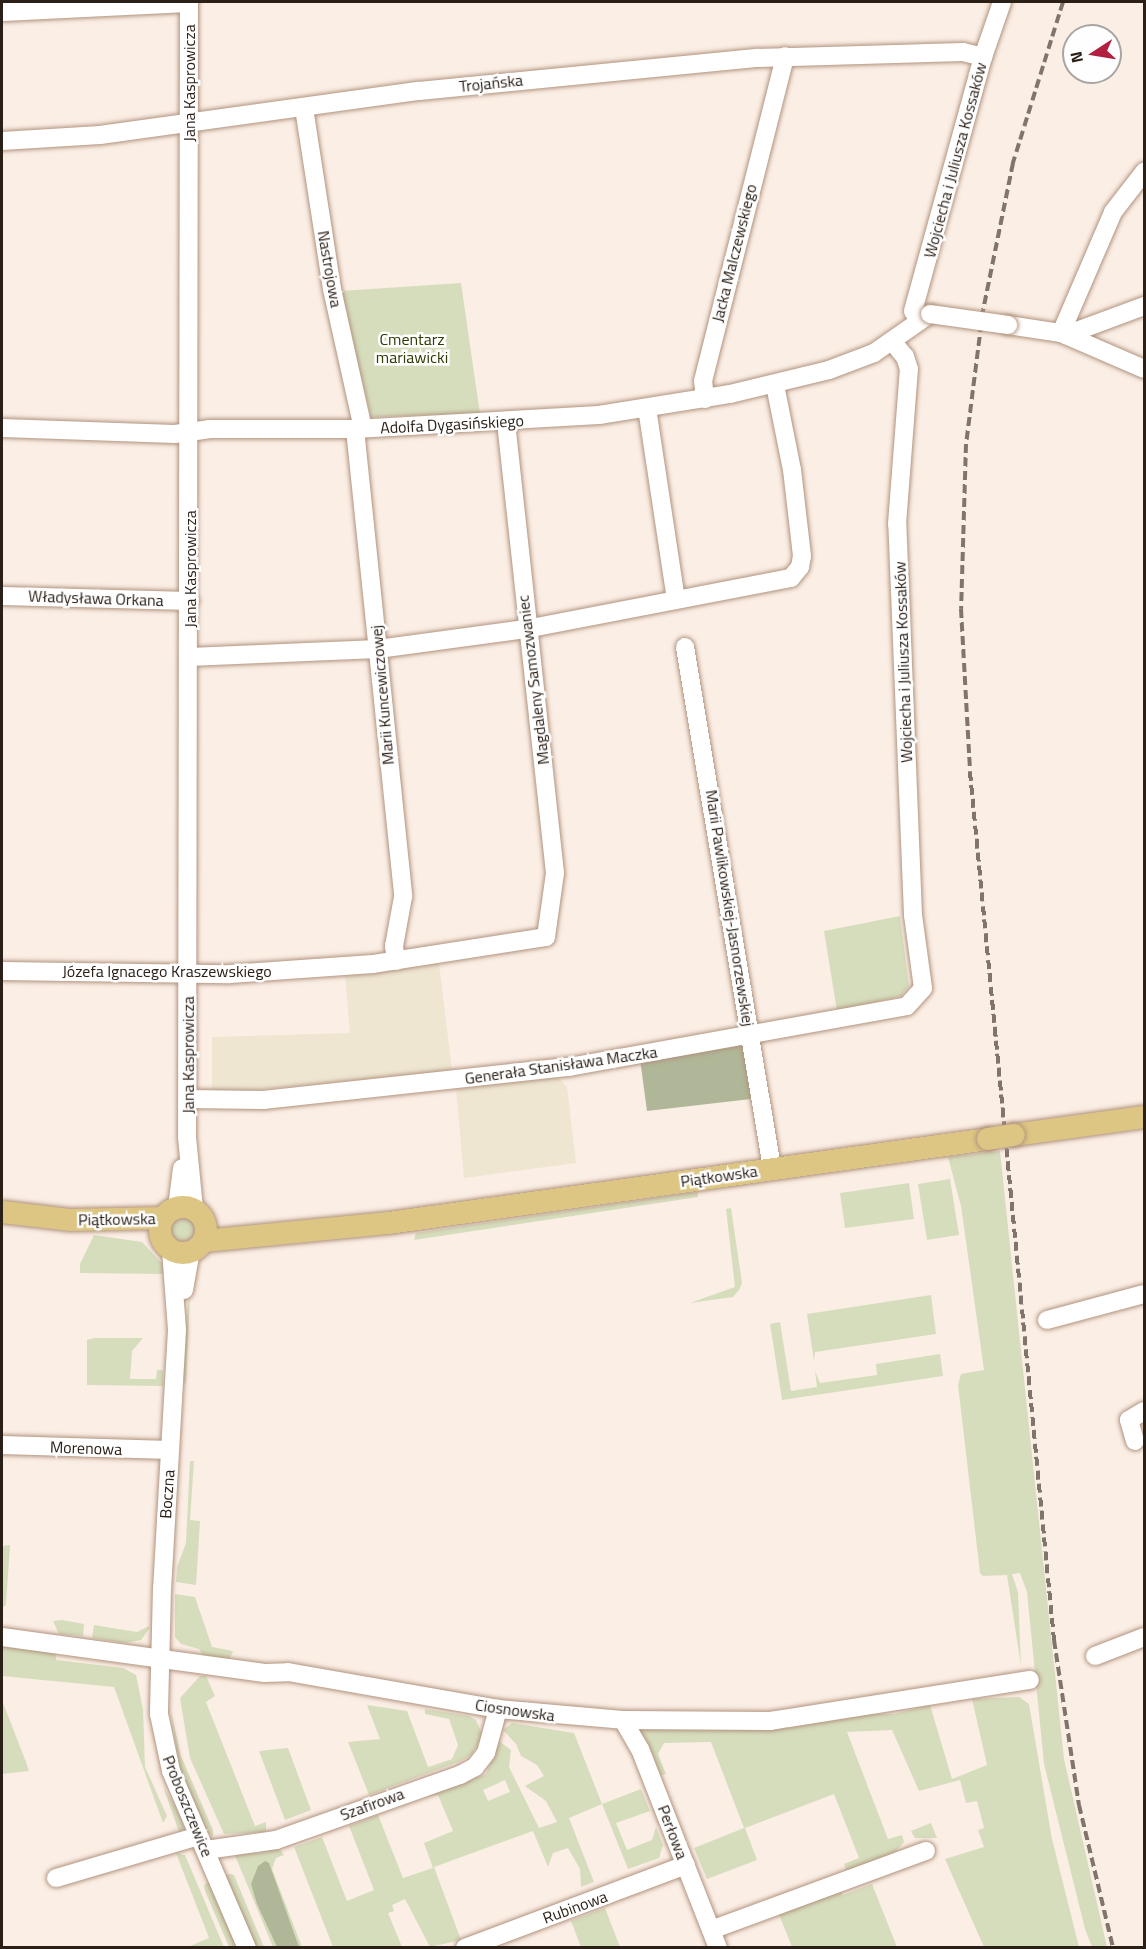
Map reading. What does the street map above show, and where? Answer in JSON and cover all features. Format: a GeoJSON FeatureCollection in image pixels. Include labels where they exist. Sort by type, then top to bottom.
{"type":"FeatureCollection","features":[{"type":"Feature","properties":{"kind":"main road","name":"Piątkowska"},"geometry":{"type":"LineString","coordinates":[[2,1212],[183,1230],[293,1231],[389,1223],[1144,1117]]}},
{"type":"Feature","properties":{"kind":"street"},"geometry":{"type":"LineString","coordinates":[[2,12],[189,2]]}},
{"type":"Feature","properties":{"kind":"street","name":"Jana Kasprowicza"},"geometry":{"type":"LineString","coordinates":[[183,1230],[188,1099],[189,973],[189,2]]}},
{"type":"Feature","properties":{"kind":"street","name":"Wojciecha i Juliusza Kossaków"},"geometry":{"type":"LineString","coordinates":[[924,316],[913,311],[983,57],[1002,2]]}},
{"type":"Feature","properties":{"kind":"street","name":"Trojańska"},"geometry":{"type":"LineString","coordinates":[[2,141],[189,124],[515,80],[766,57],[963,52],[983,57]]}},
{"type":"Feature","properties":{"kind":"street","name":"Jacka Malczewskiego"},"geometry":{"type":"LineString","coordinates":[[705,399],[705,370],[785,56]]}},
{"type":"Feature","properties":{"kind":"street","name":"Jacka Malczewskiego"},"geometry":{"type":"LineString","coordinates":[[766,57],[772,109]]}},
{"type":"Feature","properties":{"kind":"street","name":"Nastrojowa"},"geometry":{"type":"LineString","coordinates":[[304,108],[332,289],[359,429]]}},
{"type":"Feature","properties":{"kind":"street"},"geometry":{"type":"LineString","coordinates":[[1064,334],[1113,212],[1144,172]]}},
{"type":"Feature","properties":{"kind":"street"},"geometry":{"type":"LineString","coordinates":[[1064,334],[1144,306]]}},
{"type":"Feature","properties":{"kind":"street"},"geometry":{"type":"LineString","coordinates":[[924,316],[1064,334],[1144,369]]}},
{"type":"Feature","properties":{"kind":"street","name":"Adolfa Dygasińskiego"},"geometry":{"type":"LineString","coordinates":[[2,428],[190,432],[359,429],[506,422],[647,408],[775,385],[861,359],[893,342],[924,316]]}},
{"type":"Feature","properties":{"kind":"street","name":"Wojciecha i Juliusza Kossaków"},"geometry":{"type":"LineString","coordinates":[[893,342],[905,357],[909,369],[897,524],[913,915],[923,988]]}},
{"type":"Feature","properties":{"kind":"street"},"geometry":{"type":"LineString","coordinates":[[189,657],[378,649],[526,629],[783,580],[796,574],[800,567],[792,470],[775,385]]}},
{"type":"Feature","properties":{"kind":"street"},"geometry":{"type":"LineString","coordinates":[[647,408],[676,599]]}},
{"type":"Feature","properties":{"kind":"street","name":"Magdaleny Samozwaniec"},"geometry":{"type":"LineString","coordinates":[[506,422],[526,629],[555,873],[546,937]]}},
{"type":"Feature","properties":{"kind":"street","name":"Marii Kuncewiczowej"},"geometry":{"type":"LineString","coordinates":[[359,429],[403,897],[394,946],[396,961]]}},
{"type":"Feature","properties":{"kind":"street","name":"Władysława Orkana"},"geometry":{"type":"LineString","coordinates":[[2,596],[189,601]]}},
{"type":"Feature","properties":{"kind":"street","name":"Marii Pawlikowskiej-Jasnorzewskiej"},"geometry":{"type":"LineString","coordinates":[[685,647],[772,1168]]}},
{"type":"Feature","properties":{"kind":"street","name":"Józefa Ignacego Kraszewskiego"},"geometry":{"type":"LineString","coordinates":[[2,971],[230,974],[396,961],[546,937]]}},
{"type":"Feature","properties":{"kind":"street","name":"Generała Stanisława Maczka"},"geometry":{"type":"LineString","coordinates":[[188,1099],[264,1100],[569,1067],[750,1037],[907,1006],[923,988]]}},
{"type":"Feature","properties":{"kind":"street","name":"Boczna"},"geometry":{"type":"LineString","coordinates":[[159,1657],[183,1230]]}},
{"type":"Feature","properties":{"kind":"street"},"geometry":{"type":"LineString","coordinates":[[1047,1320],[1144,1294]]}},
{"type":"Feature","properties":{"kind":"street"},"geometry":{"type":"LineString","coordinates":[[1135,1441],[1129,1420],[1144,1411]]}},
{"type":"Feature","properties":{"kind":"street","name":"Morenowa"},"geometry":{"type":"LineString","coordinates":[[2,1445],[170,1450]]}},
{"type":"Feature","properties":{"kind":"street","name":"Ciosnowska"},"geometry":{"type":"LineString","coordinates":[[2,1637],[265,1673],[288,1672],[498,1709],[623,1720],[770,1721],[1030,1680]]}},
{"type":"Feature","properties":{"kind":"street"},"geometry":{"type":"LineString","coordinates":[[1095,1656],[1144,1637]]}},
{"type":"Feature","properties":{"kind":"street","name":"Proboszczewice"},"geometry":{"type":"LineString","coordinates":[[159,1657],[158,1700],[165,1750],[247,1947]]}},
{"type":"Feature","properties":{"kind":"street","name":"Szafirowa"},"geometry":{"type":"LineString","coordinates":[[56,1878],[203,1843],[276,1840],[460,1775],[475,1767],[486,1753],[498,1709]]}},
{"type":"Feature","properties":{"kind":"street","name":"Perłowa"},"geometry":{"type":"LineString","coordinates":[[623,1720],[640,1749],[715,1939]]}},
{"type":"Feature","properties":{"kind":"street"},"geometry":{"type":"LineString","coordinates":[[715,1939],[926,1851]]}},
{"type":"Feature","properties":{"kind":"street","name":"Rubinowa"},"geometry":{"type":"LineString","coordinates":[[465,1947],[686,1865]]}},
{"type":"Feature","properties":{"kind":"shaded area"},"geometry":{"type":"Polygon","coordinates":[[[439,963],[452,1071],[233,1092],[212,1090],[212,1037],[350,1033],[345,975],[439,963]]]}},
{"type":"Feature","properties":{"kind":"shaded area"},"geometry":{"type":"Polygon","coordinates":[[[558,1077],[567,1087],[576,1163],[464,1178],[456,1089],[558,1077]]]}},
{"type":"Feature","properties":{"kind":"green space","name":"Cmentarz mariawicki"},"geometry":{"type":"Polygon","coordinates":[[[461,283],[480,414],[371,417],[340,291],[461,283]]]}},
{"type":"Feature","properties":{"kind":"green space"},"geometry":{"type":"Polygon","coordinates":[[[900,916],[909,986],[901,996],[837,1011],[824,931],[900,916]]]}},
{"type":"Feature","properties":{"kind":"green space"},"geometry":{"type":"Polygon","coordinates":[[[739,1042],[746,1046],[751,1099],[647,1111],[640,1059],[739,1042]]]}},
{"type":"Feature","properties":{"kind":"green space"},"geometry":{"type":"Polygon","coordinates":[[[1000,1151],[1064,1759],[1107,1947],[1092,1947],[1085,1929],[1044,1764],[1027,1592],[1020,1573],[1012,1574],[1018,1592],[1021,1666],[1007,1575],[983,1576],[980,1573],[958,1385],[961,1374],[984,1370],[961,1206],[948,1157],[1000,1151]]]}},
{"type":"Feature","properties":{"kind":"green space"},"geometry":{"type":"Polygon","coordinates":[[[950,1179],[959,1235],[927,1240],[918,1184],[950,1179]]]}},
{"type":"Feature","properties":{"kind":"green space"},"geometry":{"type":"Polygon","coordinates":[[[909,1183],[914,1219],[845,1228],[840,1193],[909,1183]]]}},
{"type":"Feature","properties":{"kind":"green space"},"geometry":{"type":"Polygon","coordinates":[[[698,1192],[698,1197],[414,1240],[416,1233],[698,1192]]]}},
{"type":"Feature","properties":{"kind":"green space"},"geometry":{"type":"Polygon","coordinates":[[[731,1208],[742,1283],[739,1290],[733,1297],[690,1303],[735,1287],[726,1209],[731,1208]]]}},
{"type":"Feature","properties":{"kind":"green space"},"geometry":{"type":"Polygon","coordinates":[[[183,1215],[193,1220],[198,1230],[193,1240],[183,1245],[173,1240],[168,1230],[173,1220],[183,1215]]]}},
{"type":"Feature","properties":{"kind":"green space"},"geometry":{"type":"Polygon","coordinates":[[[94,1235],[142,1242],[167,1269],[167,1274],[80,1273],[80,1264],[94,1235]]]}},
{"type":"Feature","properties":{"kind":"green space"},"geometry":{"type":"Polygon","coordinates":[[[190,1285],[190,1294],[186,1385],[181,1376],[190,1285]]]}},
{"type":"Feature","properties":{"kind":"green space"},"geometry":{"type":"Polygon","coordinates":[[[931,1295],[936,1334],[815,1352],[814,1361],[807,1314],[931,1295]]]}},
{"type":"Feature","properties":{"kind":"green space"},"geometry":{"type":"Polygon","coordinates":[[[780,1322],[791,1391],[817,1387],[815,1371],[820,1383],[877,1375],[876,1364],[940,1354],[943,1376],[782,1400],[770,1324],[780,1322]]]}},
{"type":"Feature","properties":{"kind":"green space"},"geometry":{"type":"Polygon","coordinates":[[[143,1338],[132,1351],[130,1379],[156,1379],[157,1370],[163,1370],[163,1386],[87,1385],[87,1340],[143,1338]]]}},
{"type":"Feature","properties":{"kind":"green space"},"geometry":{"type":"Polygon","coordinates":[[[190,1461],[194,1461],[190,1520],[200,1521],[196,1585],[176,1582],[177,1567],[186,1543],[190,1461]]]}},
{"type":"Feature","properties":{"kind":"green space"},"geometry":{"type":"Polygon","coordinates":[[[10,1545],[6,1605],[3,1607],[2,1546],[10,1545]]]}},
{"type":"Feature","properties":{"kind":"green space"},"geometry":{"type":"Polygon","coordinates":[[[175,1594],[195,1597],[212,1647],[233,1651],[229,1661],[204,1657],[199,1649],[181,1644],[175,1637],[175,1594]]]}},
{"type":"Feature","properties":{"kind":"green space"},"geometry":{"type":"Polygon","coordinates":[[[62,1620],[84,1624],[83,1636],[59,1634],[53,1621],[62,1620]]]}},
{"type":"Feature","properties":{"kind":"green space"},"geometry":{"type":"Polygon","coordinates":[[[94,1625],[137,1632],[149,1626],[149,1629],[141,1640],[125,1643],[92,1638],[94,1625]]]}},
{"type":"Feature","properties":{"kind":"green space"},"geometry":{"type":"Polygon","coordinates":[[[2,1642],[56,1651],[56,1660],[123,1668],[136,1675],[143,1709],[145,1767],[167,1816],[163,1823],[114,1687],[2,1676],[2,1642]]]}},
{"type":"Feature","properties":{"kind":"green space"},"geometry":{"type":"Polygon","coordinates":[[[200,1676],[206,1676],[215,1696],[206,1702],[255,1826],[266,1822],[266,1832],[224,1834],[190,1758],[180,1698],[200,1676]]]}},
{"type":"Feature","properties":{"kind":"green space"},"geometry":{"type":"Polygon","coordinates":[[[1019,1697],[1029,1704],[1052,1839],[1079,1947],[984,1947],[945,1859],[984,1847],[978,1830],[984,1828],[977,1801],[966,1803],[960,1780],[919,1791],[892,1730],[847,1732],[888,1839],[902,1835],[904,1842],[892,1856],[847,1874],[844,1864],[859,1858],[834,1794],[745,1828],[757,1860],[707,1879],[694,1848],[744,1828],[711,1742],[664,1743],[658,1754],[666,1774],[661,1775],[645,1737],[638,1731],[638,1726],[770,1728],[866,1714],[894,1714],[930,1705],[952,1779],[987,1765],[972,1699],[1019,1697]]]}},
{"type":"Feature","properties":{"kind":"green space"},"geometry":{"type":"Polygon","coordinates":[[[2,1700],[26,1762],[29,1771],[2,1774],[2,1700]]]}},
{"type":"Feature","properties":{"kind":"green space"},"geometry":{"type":"Polygon","coordinates":[[[367,1705],[407,1711],[428,1767],[452,1759],[458,1745],[449,1719],[425,1714],[425,1709],[469,1716],[476,1720],[483,1736],[471,1755],[458,1762],[369,1795],[348,1742],[380,1739],[367,1705]]]}},
{"type":"Feature","properties":{"kind":"green space"},"geometry":{"type":"Polygon","coordinates":[[[170,1707],[181,1756],[213,1830],[213,1837],[206,1831],[179,1767],[170,1707]]]}},
{"type":"Feature","properties":{"kind":"green space"},"geometry":{"type":"Polygon","coordinates":[[[512,1723],[574,1733],[602,1804],[569,1818],[594,1882],[581,1887],[580,1869],[568,1848],[553,1853],[548,1867],[533,1831],[434,1867],[461,1940],[430,1947],[405,1899],[392,1905],[394,1911],[388,1913],[402,1947],[333,1947],[294,1847],[322,1837],[347,1901],[374,1890],[349,1826],[378,1815],[403,1878],[433,1868],[424,1843],[453,1831],[438,1795],[424,1797],[486,1774],[499,1741],[511,1750],[509,1767],[539,1828],[557,1822],[546,1801],[525,1786],[544,1776],[537,1765],[521,1756],[516,1744],[503,1730],[512,1723]],[[505,1780],[483,1790],[488,1801],[510,1792],[505,1780]]]}},
{"type":"Feature","properties":{"kind":"green space"},"geometry":{"type":"Polygon","coordinates":[[[288,1748],[311,1810],[285,1820],[259,1751],[288,1748]]]}},
{"type":"Feature","properties":{"kind":"green space"},"geometry":{"type":"Polygon","coordinates":[[[163,1786],[181,1816],[184,1827],[180,1835],[163,1786]]]}},
{"type":"Feature","properties":{"kind":"green space"},"geometry":{"type":"Polygon","coordinates":[[[641,1789],[650,1811],[616,1823],[627,1850],[652,1840],[656,1827],[663,1845],[659,1858],[628,1869],[602,1804],[641,1789]]]}},
{"type":"Feature","properties":{"kind":"green space"},"geometry":{"type":"Polygon","coordinates":[[[931,1823],[937,1838],[915,1838],[911,1831],[931,1823]]]}},
{"type":"Feature","properties":{"kind":"green space"},"geometry":{"type":"Polygon","coordinates":[[[278,1847],[284,1855],[276,1858],[272,1869],[302,1947],[273,1947],[234,1853],[261,1853],[278,1847]]]}},
{"type":"Feature","properties":{"kind":"green space"},"geometry":{"type":"Polygon","coordinates":[[[176,1853],[185,1855],[224,1947],[188,1947],[209,1938],[176,1853]]]}},
{"type":"Feature","properties":{"kind":"green space"},"geometry":{"type":"Polygon","coordinates":[[[265,1861],[269,1863],[299,1947],[277,1947],[257,1904],[251,1884],[258,1866],[265,1861]]]}},
{"type":"Feature","properties":{"kind":"green space"},"geometry":{"type":"Polygon","coordinates":[[[225,1875],[234,1875],[264,1947],[255,1947],[225,1875]]]}},
{"type":"Feature","properties":{"kind":"green space"},"geometry":{"type":"Polygon","coordinates":[[[210,1881],[238,1947],[229,1947],[205,1891],[204,1885],[210,1881]]]}},
{"type":"Feature","properties":{"kind":"green space"},"geometry":{"type":"Polygon","coordinates":[[[872,1884],[897,1947],[792,1947],[778,1912],[840,1889],[843,1895],[872,1884]]]}},
{"type":"Feature","properties":{"kind":"green space"},"geometry":{"type":"Polygon","coordinates":[[[605,1908],[620,1947],[581,1947],[571,1921],[605,1908]]]}},
{"type":"Feature","properties":{"kind":"railway"},"geometry":{"type":"LineString","coordinates":[[1063,2],[1013,163],[983,310],[966,444],[961,609],[970,772],[1054,1640],[1079,1805],[1113,1948]]}}]}
